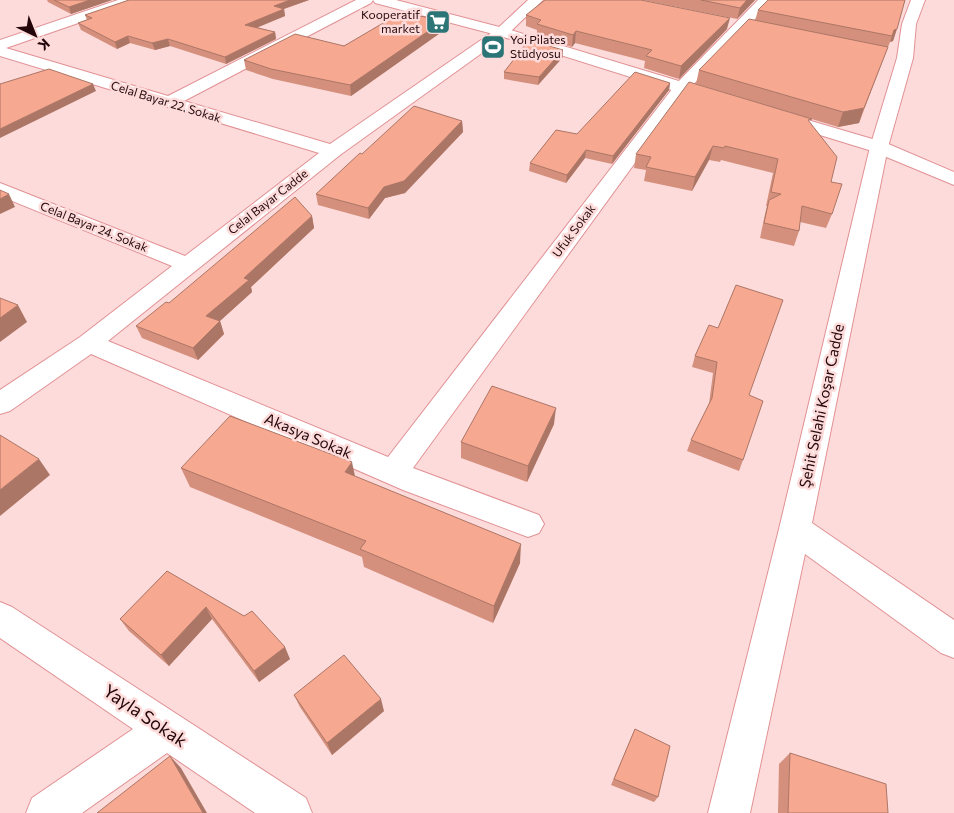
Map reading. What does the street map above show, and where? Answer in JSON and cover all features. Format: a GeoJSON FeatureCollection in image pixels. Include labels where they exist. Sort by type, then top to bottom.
{"type":"FeatureCollection","features":[{"type":"Feature","properties":{"kind":"street"},"geometry":{"type":"LineString","coordinates":[[0,45],[131,0]]}},
{"type":"Feature","properties":{"kind":"street"},"geometry":{"type":"LineString","coordinates":[[169,102],[366,0]]}},
{"type":"Feature","properties":{"kind":"street"},"geometry":{"type":"LineString","coordinates":[[380,0],[502,32],[738,104]]}},
{"type":"Feature","properties":{"kind":"street","name":"Celal Bayar Cadde"},"geometry":{"type":"LineString","coordinates":[[0,404],[89,343],[333,151],[502,32],[536,0]]}},
{"type":"Feature","properties":{"kind":"street","name":"Ufuk Sokak"},"geometry":{"type":"LineString","coordinates":[[393,472],[682,87],[766,0]]}},
{"type":"Feature","properties":{"kind":"street","name":"Şehit Selahi Koşar Cadde"},"geometry":{"type":"LineString","coordinates":[[728,813],[795,529],[900,57],[918,0]]}},
{"type":"Feature","properties":{"kind":"street","name":"Celal Bayar 22. Sokak"},"geometry":{"type":"LineString","coordinates":[[0,51],[333,151]]}},
{"type":"Feature","properties":{"kind":"street"},"geometry":{"type":"LineString","coordinates":[[766,113],[879,147],[954,179]]}},
{"type":"Feature","properties":{"kind":"street","name":"Celal Bayar 24. Sokak"},"geometry":{"type":"LineString","coordinates":[[0,189],[188,265]]}},
{"type":"Feature","properties":{"kind":"street","name":"Akasya Sokak"},"geometry":{"type":"LineString","coordinates":[[89,343],[393,472],[528,524]]}},
{"type":"Feature","properties":{"kind":"street"},"geometry":{"type":"LineString","coordinates":[[795,529],[954,641]]}},
{"type":"Feature","properties":{"kind":"street","name":"Yayla Sokak"},"geometry":{"type":"LineString","coordinates":[[0,618],[291,813]]}},
{"type":"Feature","properties":{"kind":"street"},"geometry":{"type":"LineString","coordinates":[[47,813],[166,730]]}},
{"type":"Feature","properties":{"kind":"building"},"geometry":{"type":"Polygon","coordinates":[[[54,0],[90,0],[69,7],[54,0]]]}},
{"type":"Feature","properties":{"kind":"building"},"geometry":{"type":"Polygon","coordinates":[[[129,0],[290,0],[274,6],[284,9],[245,25],[275,32],[225,57],[168,39],[152,43],[128,36],[115,42],[78,23],[92,18],[85,15],[129,0]]]}},
{"type":"Feature","properties":{"kind":"building"},"geometry":{"type":"Polygon","coordinates":[[[545,0],[641,0],[730,18],[681,66],[646,56],[652,50],[576,31],[573,35],[537,24],[541,20],[526,15],[545,0]]]}},
{"type":"Feature","properties":{"kind":"building"},"geometry":{"type":"Polygon","coordinates":[[[701,0],[747,0],[740,8],[701,0]]]}},
{"type":"Feature","properties":{"kind":"building"},"geometry":{"type":"Polygon","coordinates":[[[768,0],[905,0],[897,29],[894,30],[892,36],[758,10],[768,0]]]}},
{"type":"Feature","properties":{"kind":"building"},"geometry":{"type":"Polygon","coordinates":[[[402,12],[443,21],[350,85],[271,69],[244,60],[295,34],[344,46],[402,12]]]}},
{"type":"Feature","properties":{"kind":"building"},"geometry":{"type":"Polygon","coordinates":[[[749,19],[888,47],[864,108],[843,112],[699,70],[749,19]]]}},
{"type":"Feature","properties":{"kind":"building"},"geometry":{"type":"Polygon","coordinates":[[[529,40],[563,50],[539,77],[504,72],[529,40]]]}},
{"type":"Feature","properties":{"kind":"building"},"geometry":{"type":"Polygon","coordinates":[[[49,69],[93,84],[0,129],[0,84],[49,69]]]}},
{"type":"Feature","properties":{"kind":"building"},"geometry":{"type":"Polygon","coordinates":[[[635,72],[670,83],[613,156],[586,150],[567,175],[530,163],[556,130],[577,134],[635,72]]]}},
{"type":"Feature","properties":{"kind":"building"},"geometry":{"type":"Polygon","coordinates":[[[689,82],[812,119],[808,120],[837,157],[831,182],[842,184],[832,214],[802,206],[799,231],[764,223],[769,200],[781,194],[771,192],[778,159],[725,146],[724,148],[713,146],[695,177],[646,167],[651,157],[636,154],[689,82]]]}},
{"type":"Feature","properties":{"kind":"building"},"geometry":{"type":"Polygon","coordinates":[[[414,106],[462,121],[404,181],[384,187],[368,208],[316,194],[360,153],[362,154],[414,106]]]}},
{"type":"Feature","properties":{"kind":"building"},"geometry":{"type":"Polygon","coordinates":[[[0,190],[9,194],[0,199],[0,190]]]}},
{"type":"Feature","properties":{"kind":"building"},"geometry":{"type":"Polygon","coordinates":[[[295,197],[312,216],[244,278],[249,280],[206,316],[220,321],[193,348],[136,326],[166,302],[169,303],[295,197]]]}},
{"type":"Feature","properties":{"kind":"building"},"geometry":{"type":"Polygon","coordinates":[[[736,285],[783,300],[749,395],[763,401],[743,460],[691,440],[712,398],[717,362],[695,356],[709,325],[718,328],[736,285]]]}},
{"type":"Feature","properties":{"kind":"building"},"geometry":{"type":"Polygon","coordinates":[[[0,298],[18,305],[0,318],[0,298]]]}},
{"type":"Feature","properties":{"kind":"building"},"geometry":{"type":"Polygon","coordinates":[[[492,386],[556,408],[528,466],[461,442],[492,386]]]}},
{"type":"Feature","properties":{"kind":"building"},"geometry":{"type":"Polygon","coordinates":[[[230,416],[352,462],[345,472],[521,544],[494,606],[360,549],[366,541],[181,468],[230,416]]]}},
{"type":"Feature","properties":{"kind":"building"},"geometry":{"type":"Polygon","coordinates":[[[0,435],[39,459],[0,490],[0,435]]]}},
{"type":"Feature","properties":{"kind":"building"},"geometry":{"type":"Polygon","coordinates":[[[167,571],[244,616],[252,611],[285,647],[254,671],[206,607],[161,655],[120,619],[167,571]]]}},
{"type":"Feature","properties":{"kind":"building"},"geometry":{"type":"Polygon","coordinates":[[[344,655],[381,699],[327,743],[294,695],[344,655]]]}},
{"type":"Feature","properties":{"kind":"building"},"geometry":{"type":"Polygon","coordinates":[[[635,729],[670,746],[658,797],[614,779],[635,729]]]}},
{"type":"Feature","properties":{"kind":"building"},"geometry":{"type":"Polygon","coordinates":[[[790,753],[886,784],[888,813],[788,813],[790,753]]]}},
{"type":"Feature","properties":{"kind":"building"},"geometry":{"type":"Polygon","coordinates":[[[170,756],[203,813],[97,813],[170,756]]]}},
{"type":"Feature","properties":{"kind":"place","name":"Kooperatif market"},"geometry":{"type":"Point","coordinates":[438,22]}},
{"type":"Feature","properties":{"kind":"place","name":"Yoi Pilates Stüdyosu"},"geometry":{"type":"Point","coordinates":[493,47]}}]}
